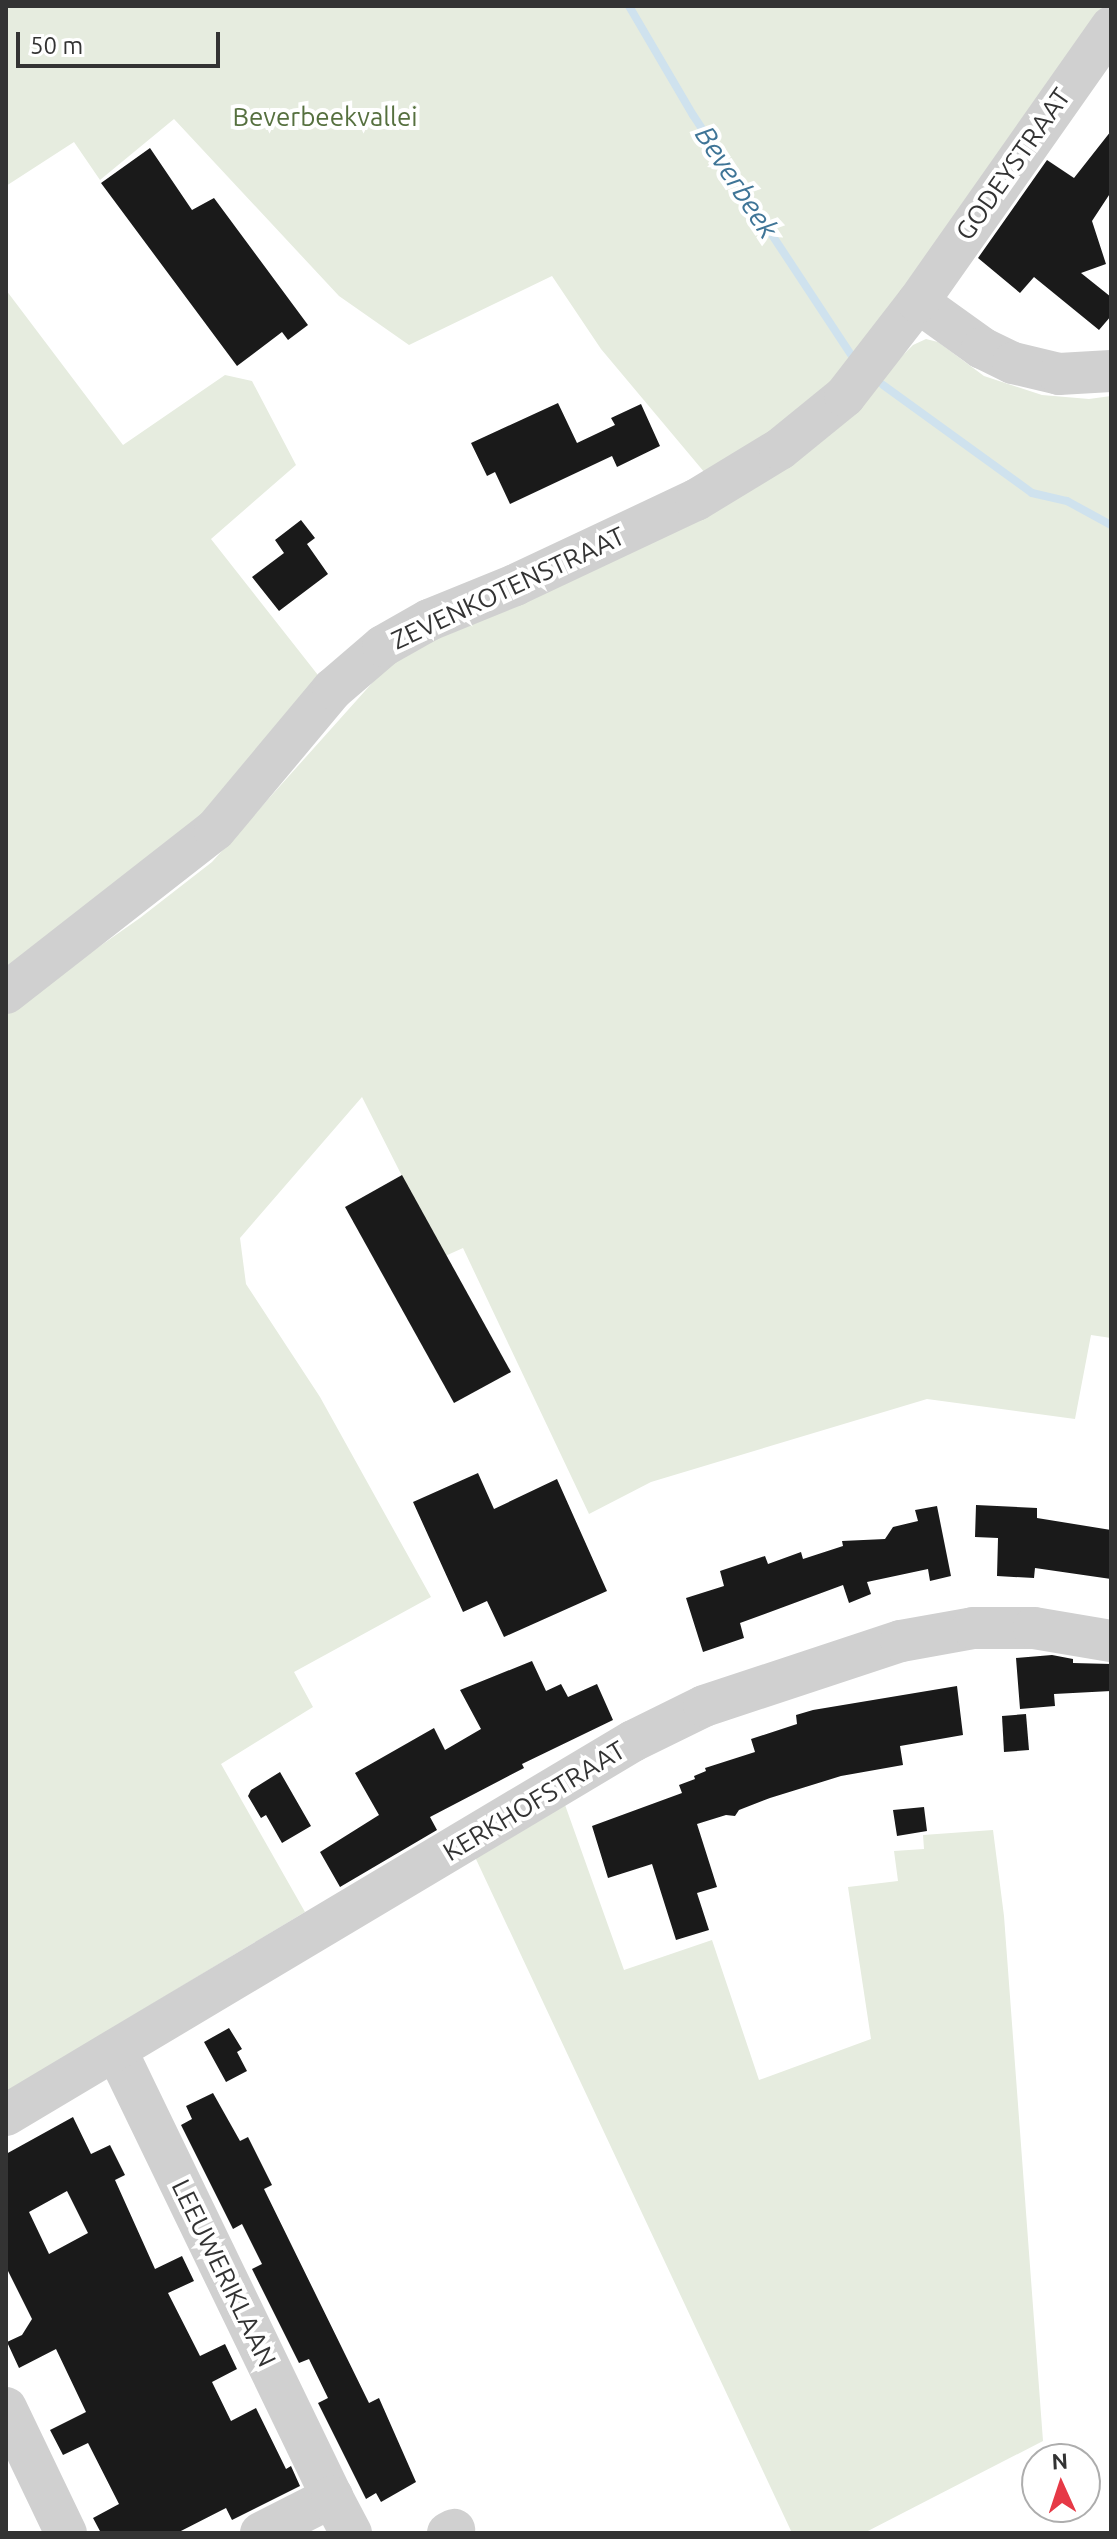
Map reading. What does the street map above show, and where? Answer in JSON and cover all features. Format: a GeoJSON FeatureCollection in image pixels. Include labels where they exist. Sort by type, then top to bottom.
{"type":"FeatureCollection","features":[{"type":"Feature","properties":{"kind":"street","name":"GODEYSTRAAT"},"geometry":{"type":"LineString","coordinates":[[918,302],[1111,27]]}},
{"type":"Feature","properties":{"kind":"street"},"geometry":{"type":"LineString","coordinates":[[918,302],[982,348],[1013,363],[1059,374],[1111,371]]}},
{"type":"Feature","properties":{"kind":"street","name":"ZEVENKOTENSTRAAT"},"geometry":{"type":"LineString","coordinates":[[6,993],[215,830],[333,689],[383,646],[429,620],[515,585],[696,500],[780,449],[845,396],[918,302]]}},
{"type":"Feature","properties":{"kind":"street","name":"KERKHOFSTRAAT"},"geometry":{"type":"LineString","coordinates":[[6,2115],[633,1741],[704,1706],[901,1641],[973,1628],[1034,1628],[1111,1641]]}},
{"type":"Feature","properties":{"kind":"street","name":"LEEUWERIKLAAN"},"geometry":{"type":"LineString","coordinates":[[116,2050],[351,2533]]}},
{"type":"Feature","properties":{"kind":"street"},"geometry":{"type":"LineString","coordinates":[[6,2408],[66,2533]]}},
{"type":"Feature","properties":{"kind":"street"},"geometry":{"type":"LineString","coordinates":[[261,2533],[332,2497]]}},
{"type":"Feature","properties":{"kind":"green space","name":"Beverbeekvallei"},"geometry":{"type":"Polygon","coordinates":[[[6,6],[1107,6],[993,164],[841,385],[710,479],[601,349],[552,276],[409,345],[339,296],[174,119],[100,180],[74,142],[6,186],[6,6]]]}},
{"type":"Feature","properties":{"kind":"green space"},"geometry":{"type":"Polygon","coordinates":[[[6,290],[123,445],[225,375],[252,381],[296,465],[211,539],[325,684],[233,790],[6,973],[6,290]]]}},
{"type":"Feature","properties":{"kind":"green space"},"geometry":{"type":"Polygon","coordinates":[[[926,339],[938,342],[984,376],[1042,395],[1089,399],[1111,396],[1111,1338],[1091,1335],[1075,1419],[927,1399],[651,1482],[589,1514],[463,1248],[443,1257],[362,1097],[240,1238],[246,1284],[320,1397],[431,1597],[294,1672],[313,1707],[221,1764],[305,1912],[6,2092],[6,1012],[140,918],[212,862],[390,663],[827,431],[913,345],[926,339]]]}},
{"type":"Feature","properties":{"kind":"green space"},"geometry":{"type":"Polygon","coordinates":[[[564,1802],[624,1970],[712,1940],[759,2080],[871,2039],[848,1887],[898,1881],[894,1851],[924,1849],[923,1835],[993,1830],[1004,1916],[1043,2441],[1021,2443],[1021,2452],[864,2533],[792,2533],[475,1857],[564,1802]]]}},
{"type":"Feature","properties":{"kind":"building"},"geometry":{"type":"Polygon","coordinates":[[[1111,131],[1111,192],[1092,221],[1106,264],[1081,273],[1111,297],[1111,316],[1099,330],[1034,277],[1020,293],[978,258],[1047,160],[1074,178],[1111,131]]]}},
{"type":"Feature","properties":{"kind":"building"},"geometry":{"type":"Polygon","coordinates":[[[150,148],[192,210],[214,198],[308,325],[288,340],[282,332],[237,366],[101,183],[150,148]]]}},
{"type":"Feature","properties":{"kind":"building"},"geometry":{"type":"Polygon","coordinates":[[[558,403],[577,443],[615,425],[611,418],[641,404],[660,446],[617,467],[612,456],[510,504],[495,472],[487,476],[471,443],[558,403]]]}},
{"type":"Feature","properties":{"kind":"building"},"geometry":{"type":"Polygon","coordinates":[[[301,520],[315,538],[307,544],[328,574],[279,611],[252,577],[284,553],[275,540],[301,520]]]}},
{"type":"Feature","properties":{"kind":"building"},"geometry":{"type":"Polygon","coordinates":[[[402,1175],[511,1372],[454,1403],[345,1207],[402,1175]]]}},
{"type":"Feature","properties":{"kind":"building"},"geometry":{"type":"Polygon","coordinates":[[[478,1473],[494,1509],[557,1479],[607,1591],[504,1637],[487,1601],[463,1612],[413,1502],[478,1473]]]}},
{"type":"Feature","properties":{"kind":"building"},"geometry":{"type":"Polygon","coordinates":[[[976,1505],[1037,1508],[1037,1518],[1111,1530],[1111,1579],[1035,1568],[1034,1578],[997,1576],[998,1538],[975,1537],[976,1505]]]}},
{"type":"Feature","properties":{"kind":"building"},"geometry":{"type":"Polygon","coordinates":[[[937,1506],[951,1576],[930,1581],[928,1569],[867,1582],[871,1594],[849,1603],[843,1585],[740,1623],[744,1638],[703,1652],[686,1598],[724,1586],[720,1571],[765,1556],[768,1564],[801,1552],[803,1559],[843,1546],[842,1541],[885,1539],[893,1527],[918,1521],[915,1510],[937,1506]]]}},
{"type":"Feature","properties":{"kind":"building"},"geometry":{"type":"Polygon","coordinates":[[[1052,1655],[1073,1659],[1073,1663],[1111,1664],[1111,1691],[1054,1694],[1055,1706],[1020,1709],[1016,1658],[1052,1655]]]}},
{"type":"Feature","properties":{"kind":"building"},"geometry":{"type":"Polygon","coordinates":[[[532,1661],[546,1691],[561,1684],[568,1697],[597,1684],[613,1720],[522,1764],[524,1768],[430,1817],[437,1830],[340,1887],[320,1852],[379,1815],[355,1773],[434,1728],[445,1750],[481,1729],[460,1690],[532,1661]]]}},
{"type":"Feature","properties":{"kind":"building"},"geometry":{"type":"Polygon","coordinates":[[[957,1686],[963,1735],[900,1746],[903,1765],[841,1776],[770,1798],[739,1810],[735,1816],[726,1815],[697,1824],[717,1887],[697,1893],[709,1930],[676,1940],[652,1864],[608,1878],[592,1826],[682,1793],[679,1785],[695,1779],[694,1776],[706,1771],[705,1768],[755,1752],[751,1739],[797,1724],[796,1715],[957,1686]]]}},
{"type":"Feature","properties":{"kind":"building"},"geometry":{"type":"Polygon","coordinates":[[[1026,1714],[1029,1750],[1004,1752],[1002,1716],[1026,1714]]]}},
{"type":"Feature","properties":{"kind":"building"},"geometry":{"type":"Polygon","coordinates":[[[280,1772],[311,1826],[282,1843],[266,1815],[261,1818],[248,1796],[251,1790],[280,1772]]]}},
{"type":"Feature","properties":{"kind":"building"},"geometry":{"type":"Polygon","coordinates":[[[924,1807],[927,1831],[897,1836],[893,1810],[924,1807]]]}},
{"type":"Feature","properties":{"kind":"building"},"geometry":{"type":"Polygon","coordinates":[[[229,2028],[242,2049],[237,2052],[247,2071],[226,2082],[204,2042],[229,2028]]]}},
{"type":"Feature","properties":{"kind":"building"},"geometry":{"type":"Polygon","coordinates":[[[213,2093],[240,2141],[248,2137],[272,2185],[264,2189],[369,2403],[379,2398],[416,2482],[381,2502],[376,2493],[366,2499],[318,2403],[328,2398],[309,2359],[299,2363],[252,2269],[262,2264],[242,2224],[233,2229],[181,2125],[192,2119],[186,2106],[213,2093]]]}},
{"type":"Feature","properties":{"kind":"building"},"geometry":{"type":"Polygon","coordinates":[[[73,2117],[91,2154],[110,2145],[125,2175],[115,2180],[155,2269],[182,2256],[194,2281],[168,2293],[200,2356],[225,2344],[237,2369],[212,2382],[231,2421],[256,2408],[286,2469],[291,2466],[300,2486],[232,2520],[226,2508],[177,2533],[101,2533],[93,2518],[119,2504],[88,2443],[63,2455],[50,2430],[86,2412],[56,2349],[19,2368],[7,2342],[22,2335],[32,2319],[6,2267],[6,2154],[73,2117]],[[67,2191],[29,2212],[49,2254],[88,2233],[67,2191]]]}},
{"type":"Feature","properties":{"kind":"waterway","name":"Beverbeek"},"geometry":{"type":"LineString","coordinates":[[629,6],[693,115],[851,355]]}},
{"type":"Feature","properties":{"kind":"waterway","name":"Beverbeek"},"geometry":{"type":"LineString","coordinates":[[883,385],[1032,493],[1067,501],[1111,525]]}}]}
